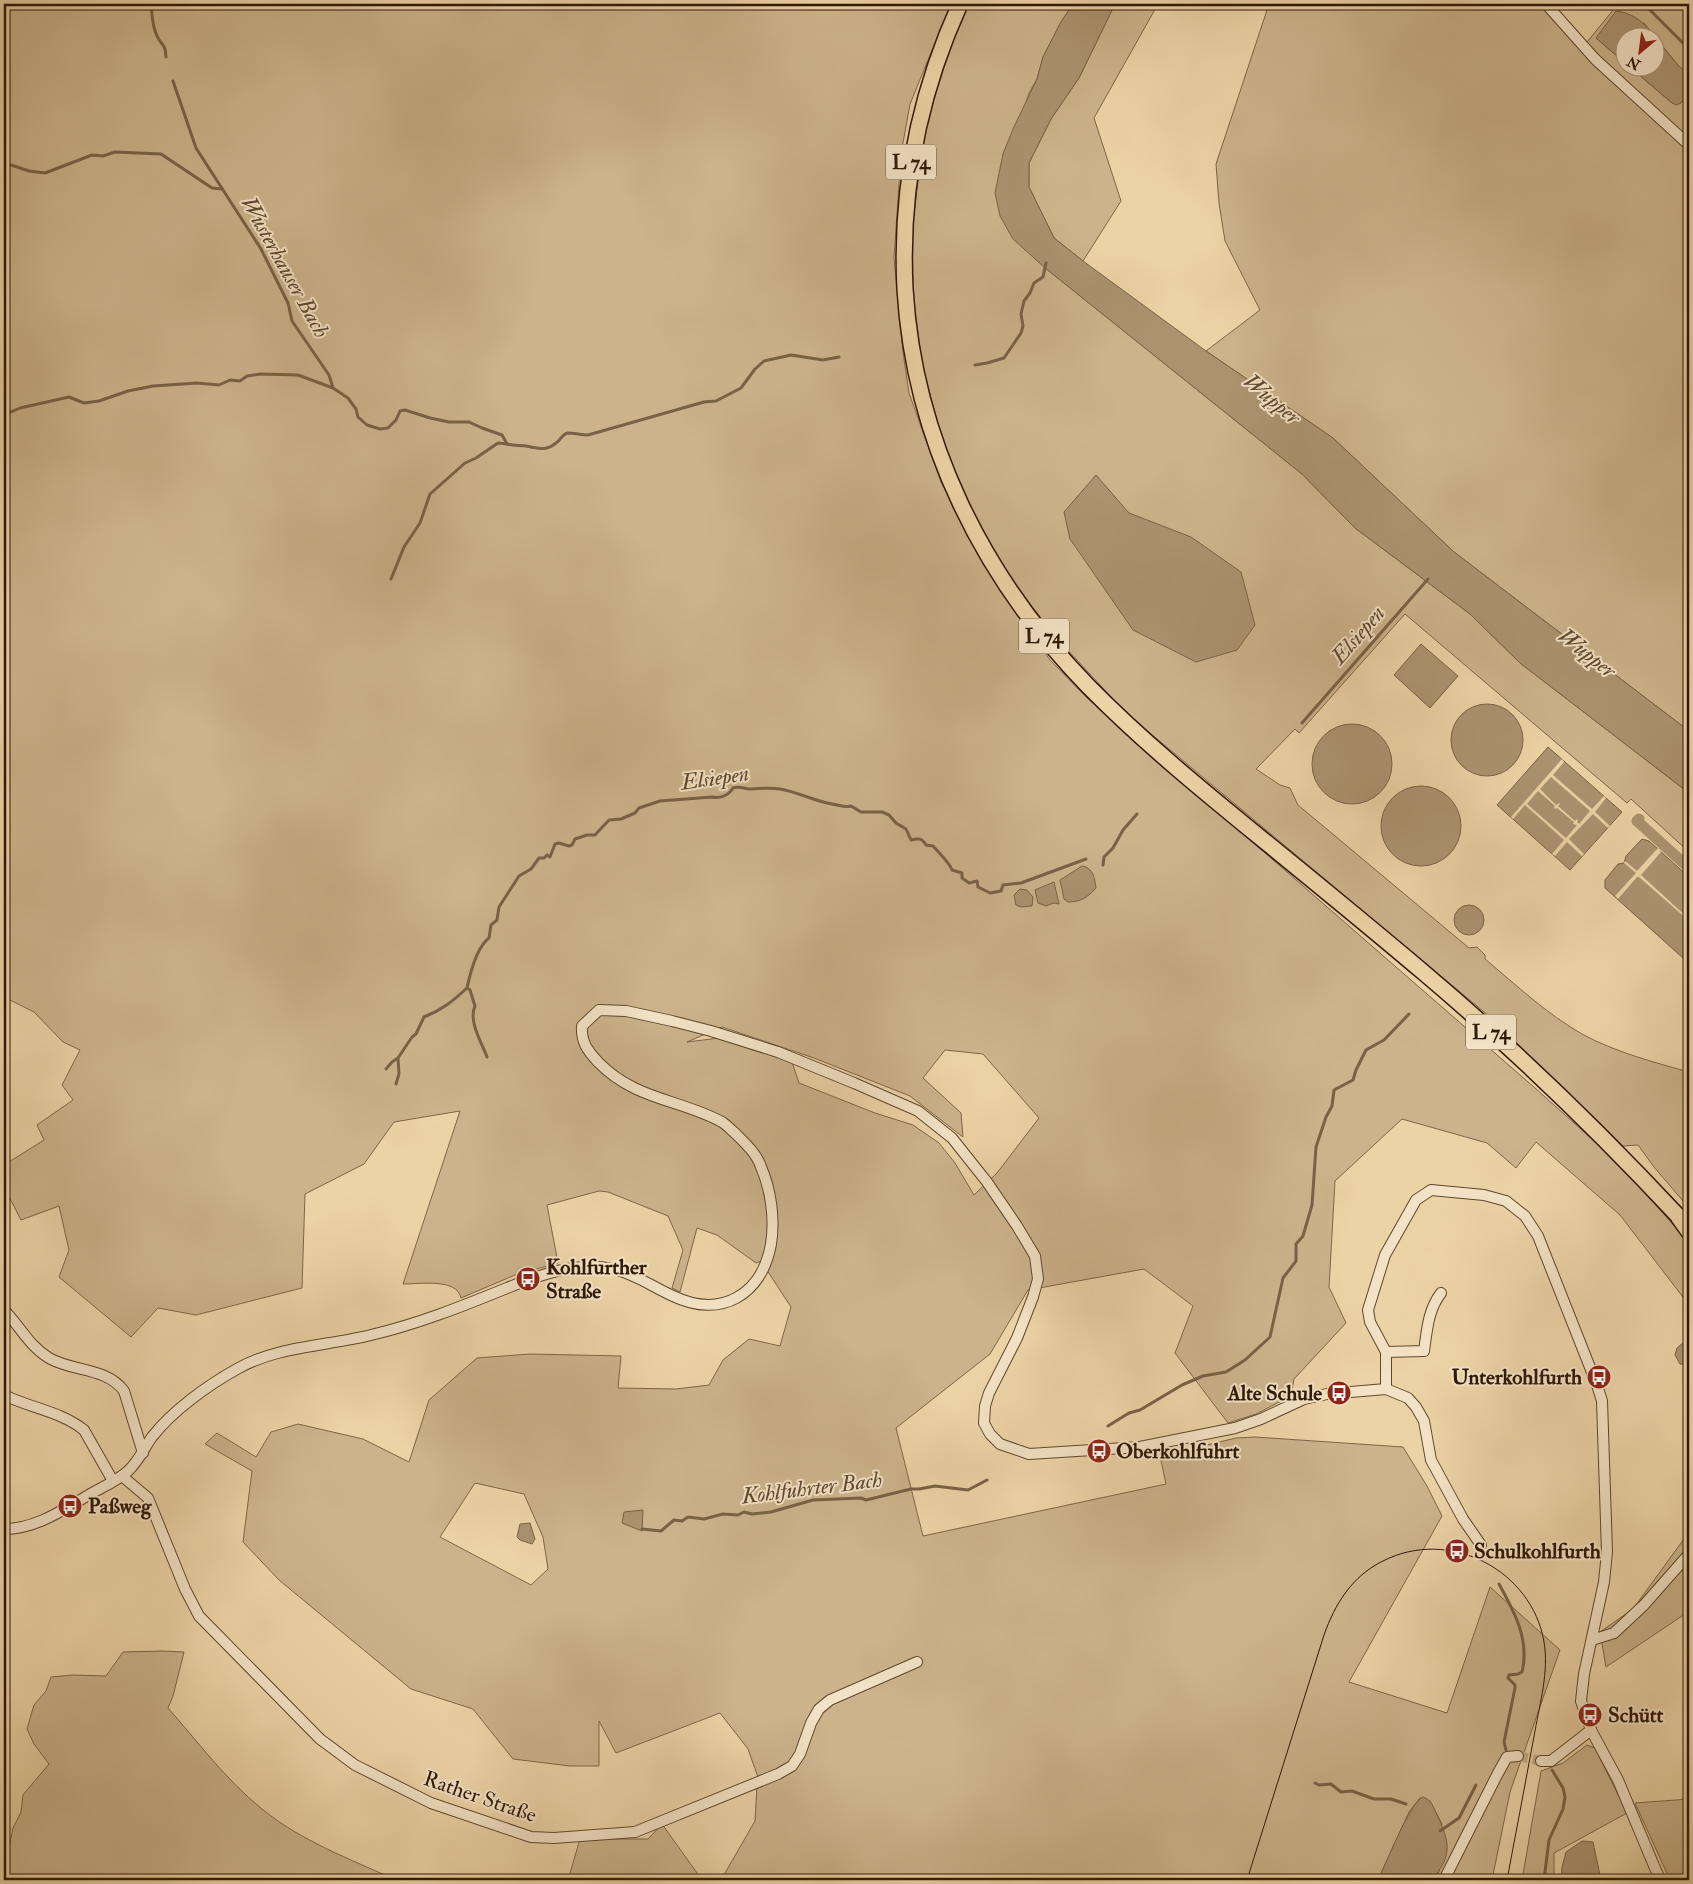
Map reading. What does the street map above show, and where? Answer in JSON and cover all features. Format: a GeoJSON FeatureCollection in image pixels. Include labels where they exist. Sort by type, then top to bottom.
{"type":"FeatureCollection","features":[{"type":"Feature","properties":{"kind":"main road","name":"L 74"},"geometry":{"type":"LineString","coordinates":[[960,4],[945,36],[923,106],[914,144],[906,209],[904,268],[909,335],[927,419],[956,496],[985,552],[1034,624],[1086,684],[1115,712],[1176,768],[1416,966],[1477,1019],[1594,1128],[1686,1225]]}},
{"type":"Feature","properties":{"kind":"street"},"geometry":{"type":"LineString","coordinates":[[1546,4],[1595,59],[1689,145]]}},
{"type":"Feature","properties":{"kind":"street"},"geometry":{"type":"LineString","coordinates":[[4,1529],[11,1529],[44,1520],[64,1511],[122,1476],[137,1461],[152,1438],[171,1417],[216,1382],[239,1367],[283,1352],[400,1328],[470,1303],[528,1279],[585,1266],[612,1268],[644,1280],[673,1297],[704,1304],[718,1304],[730,1300],[742,1295],[754,1285],[764,1269],[772,1242],[772,1205],[761,1164],[745,1142],[725,1123],[658,1099],[630,1086],[604,1068],[586,1049],[581,1036],[582,1026],[599,1010],[626,1011],[720,1034],[778,1052],[918,1111],[952,1138],[972,1161],[1017,1226],[1035,1256],[1038,1280],[1017,1338],[989,1393],[985,1406],[984,1423],[990,1434],[1000,1444],[1029,1454],[1140,1447],[1235,1428],[1304,1399],[1327,1394],[1386,1389],[1408,1398],[1416,1407],[1424,1421],[1431,1460],[1462,1519],[1481,1545]]}},
{"type":"Feature","properties":{"kind":"street"},"geometry":{"type":"LineString","coordinates":[[1386,1389],[1386,1352],[1370,1322],[1368,1310],[1385,1255],[1416,1200],[1431,1190],[1484,1195],[1506,1201],[1524,1216],[1538,1236],[1602,1401],[1608,1552],[1604,1582],[1584,1674],[1580,1702],[1591,1730],[1618,1780],[1660,1880]]}},
{"type":"Feature","properties":{"kind":"street"},"geometry":{"type":"LineString","coordinates":[[1386,1352],[1424,1351],[1428,1317],[1441,1293]]}},
{"type":"Feature","properties":{"kind":"street"},"geometry":{"type":"LineString","coordinates":[[4,1310],[16,1322],[25,1337],[35,1348],[51,1359],[108,1376],[117,1382],[124,1391],[143,1452]]}},
{"type":"Feature","properties":{"kind":"street"},"geometry":{"type":"LineString","coordinates":[[4,1396],[52,1412],[84,1430],[113,1481]]}},
{"type":"Feature","properties":{"kind":"street","name":"Rather Straße"},"geometry":{"type":"LineString","coordinates":[[122,1476],[148,1498],[185,1589],[199,1616],[320,1739],[355,1764],[431,1803],[531,1837],[554,1838],[635,1832],[778,1774],[792,1766],[800,1754],[811,1723],[819,1709],[830,1700],[917,1662]]}},
{"type":"Feature","properties":{"kind":"street"},"geometry":{"type":"LineString","coordinates":[[1592,1640],[1614,1633],[1644,1605],[1689,1554]]}},
{"type":"Feature","properties":{"kind":"street"},"geometry":{"type":"LineString","coordinates":[[1541,1761],[1551,1761],[1591,1730]]}},
{"type":"Feature","properties":{"kind":"street"},"geometry":{"type":"LineString","coordinates":[[1444,1880],[1496,1775],[1507,1757],[1518,1756]]}},
{"type":"Feature","properties":{"kind":"shaded area"},"geometry":{"type":"Polygon","coordinates":[[[4,4],[951,4],[910,104],[901,154],[894,258],[909,393],[941,482],[992,578],[1050,660],[1087,698],[1622,1166],[1689,1243],[1689,1305],[1620,1215],[1536,1142],[1516,1168],[1487,1143],[1402,1119],[1335,1181],[1329,1287],[1346,1323],[1294,1379],[1291,1396],[1256,1414],[1228,1423],[1175,1353],[1193,1306],[1144,1269],[1028,1290],[990,1354],[896,1428],[923,1536],[1166,1484],[1160,1456],[1236,1438],[1255,1437],[1403,1447],[1427,1486],[1442,1516],[1349,1682],[1447,1713],[1490,1587],[1560,1650],[1510,1792],[1492,1880],[1431,1880],[1439,1872],[1443,1831],[1442,1824],[1430,1801],[1420,1798],[1409,1812],[1378,1880],[721,1880],[755,1821],[759,1780],[748,1749],[720,1713],[616,1753],[599,1721],[599,1766],[570,1766],[513,1759],[473,1709],[411,1689],[279,1580],[243,1542],[252,1471],[205,1444],[217,1433],[256,1457],[271,1432],[298,1424],[363,1439],[409,1462],[429,1400],[477,1358],[530,1354],[621,1356],[618,1388],[676,1389],[709,1385],[723,1360],[749,1339],[780,1346],[791,1307],[761,1261],[756,1263],[717,1235],[697,1228],[680,1292],[672,1288],[683,1250],[668,1216],[608,1192],[599,1191],[547,1205],[558,1263],[515,1275],[461,1298],[453,1287],[445,1285],[428,1283],[403,1284],[460,1111],[394,1122],[364,1164],[305,1194],[302,1288],[196,1315],[158,1308],[131,1337],[59,1277],[69,1250],[59,1206],[21,1220],[4,1187],[4,1165],[44,1140],[37,1125],[73,1100],[62,1085],[80,1050],[63,1042],[34,1012],[4,997],[4,4]],[[722,1027],[687,1042],[719,1038],[791,1059],[799,1083],[875,1113],[913,1125],[939,1143],[955,1163],[974,1195],[997,1173],[1039,1118],[983,1054],[945,1050],[923,1078],[961,1113],[963,1137],[910,1096],[814,1058],[722,1027]],[[475,1483],[440,1537],[531,1585],[548,1569],[543,1537],[524,1494],[475,1483]]]}},
{"type":"Feature","properties":{"kind":"shaded area"},"geometry":{"type":"Polygon","coordinates":[[[968,4],[1073,4],[1061,22],[1043,57],[1037,79],[1029,93],[1003,154],[1044,267],[1302,474],[1355,528],[1470,614],[1520,663],[1689,793],[1689,852],[1631,799],[1627,803],[1405,614],[1299,733],[1295,729],[1256,769],[1280,785],[1290,788],[1298,805],[1469,948],[1477,947],[1485,955],[1485,959],[1556,1018],[1582,1034],[1608,1046],[1634,1056],[1689,1072],[1689,1208],[1638,1145],[1623,1146],[1490,1017],[1126,713],[1053,634],[1005,571],[961,490],[939,427],[923,369],[913,297],[912,230],[923,141],[941,68],[968,4]]]}},
{"type":"Feature","properties":{"kind":"shaded area"},"geometry":{"type":"Polygon","coordinates":[[[1115,4],[1158,4],[1094,118],[1121,201],[1083,261],[1054,238],[1029,187],[1029,163],[1051,119],[1079,78],[1115,4]]]}},
{"type":"Feature","properties":{"kind":"shaded area"},"geometry":{"type":"Polygon","coordinates":[[[1269,4],[1546,4],[1583,47],[1618,4],[1689,4],[1689,74],[1681,69],[1666,50],[1666,28],[1648,28],[1644,23],[1628,28],[1616,28],[1616,32],[1596,38],[1616,55],[1616,78],[1643,78],[1672,103],[1681,103],[1689,95],[1689,731],[1454,552],[1333,438],[1206,351],[1260,310],[1225,241],[1219,203],[1216,164],[1269,4]]]}},
{"type":"Feature","properties":{"kind":"shaded area"},"geometry":{"type":"Polygon","coordinates":[[[1689,1532],[1689,1633],[1685,1614],[1606,1667],[1600,1632],[1633,1609],[1689,1532]]]}},
{"type":"Feature","properties":{"kind":"shaded area"},"geometry":{"type":"Polygon","coordinates":[[[123,1652],[184,1652],[173,1696],[168,1708],[236,1786],[262,1809],[293,1831],[326,1849],[396,1880],[4,1880],[13,1828],[21,1812],[23,1795],[49,1764],[34,1744],[27,1729],[34,1705],[46,1691],[51,1677],[73,1675],[106,1676],[123,1652]]]}},
{"type":"Feature","properties":{"kind":"shaded area"},"geometry":{"type":"Polygon","coordinates":[[[1587,1745],[1595,1748],[1627,1813],[1554,1853],[1554,1880],[1522,1880],[1541,1771],[1563,1763],[1587,1745]]]}},
{"type":"Feature","properties":{"kind":"shaded area"},"geometry":{"type":"Polygon","coordinates":[[[1689,1799],[1689,1880],[1670,1880],[1635,1803],[1689,1799]]]}},
{"type":"Feature","properties":{"kind":"shaded area"},"geometry":{"type":"Polygon","coordinates":[[[662,1824],[702,1880],[568,1880],[580,1839],[648,1839],[662,1824]]]}},
{"type":"Feature","properties":{"kind":"water","name":"Wupper"},"geometry":{"type":"Polygon","coordinates":[[[1073,4],[1115,4],[1079,78],[1051,119],[1029,163],[1029,187],[1054,238],[1206,351],[1333,438],[1454,552],[1689,731],[1689,793],[1520,663],[1470,614],[1355,528],[1302,474],[1044,267],[1013,239],[1000,216],[995,193],[1003,154],[1037,79],[1043,57],[1061,22],[1073,4]]]}},
{"type":"Feature","properties":{"kind":"water"},"geometry":{"type":"Polygon","coordinates":[[[1616,11],[1629,14],[1648,28],[1616,28],[1616,55],[1596,38],[1616,11]]]}},
{"type":"Feature","properties":{"kind":"water"},"geometry":{"type":"Polygon","coordinates":[[[1666,50],[1679,66],[1689,74],[1689,95],[1681,103],[1676,105],[1643,78],[1666,78],[1666,50]]]}},
{"type":"Feature","properties":{"kind":"water"},"geometry":{"type":"Polygon","coordinates":[[[1096,475],[1129,513],[1191,537],[1241,572],[1255,625],[1237,650],[1196,662],[1133,630],[1070,539],[1064,512],[1096,475]]]}},
{"type":"Feature","properties":{"kind":"water"},"geometry":{"type":"Polygon","coordinates":[[[1421,644],[1458,676],[1430,708],[1394,675],[1421,644]]]}},
{"type":"Feature","properties":{"kind":"water"},"geometry":{"type":"Polygon","coordinates":[[[1487,704],[1507,710],[1517,720],[1523,740],[1517,760],[1507,770],[1487,776],[1467,770],[1457,760],[1451,740],[1457,720],[1467,710],[1487,704]]]}},
{"type":"Feature","properties":{"kind":"water"},"geometry":{"type":"Polygon","coordinates":[[[1352,724],[1367,727],[1380,736],[1389,749],[1392,764],[1389,779],[1380,792],[1367,801],[1352,804],[1337,801],[1324,792],[1315,779],[1312,764],[1315,749],[1324,736],[1337,727],[1352,724]]]}},
{"type":"Feature","properties":{"kind":"water"},"geometry":{"type":"Polygon","coordinates":[[[1548,747],[1622,812],[1570,870],[1497,805],[1548,747]]]}},
{"type":"Feature","properties":{"kind":"water"},"geometry":{"type":"Polygon","coordinates":[[[1421,786],[1436,789],[1449,798],[1458,811],[1461,826],[1458,841],[1449,854],[1436,863],[1421,866],[1406,863],[1393,854],[1384,841],[1381,826],[1384,811],[1393,798],[1406,789],[1421,786]]]}},
{"type":"Feature","properties":{"kind":"water"},"geometry":{"type":"Polygon","coordinates":[[[1642,839],[1649,841],[1689,877],[1689,961],[1684,959],[1605,888],[1605,880],[1618,864],[1624,863],[1626,856],[1642,839]]]}},
{"type":"Feature","properties":{"kind":"water"},"geometry":{"type":"Polygon","coordinates":[[[1082,866],[1091,871],[1096,888],[1084,898],[1068,902],[1064,899],[1060,880],[1082,866]]]}},
{"type":"Feature","properties":{"kind":"water"},"geometry":{"type":"Polygon","coordinates":[[[1054,882],[1059,904],[1054,903],[1046,906],[1038,903],[1035,890],[1054,882]]]}},
{"type":"Feature","properties":{"kind":"water"},"geometry":{"type":"Polygon","coordinates":[[[1020,889],[1027,890],[1033,897],[1032,906],[1021,907],[1016,905],[1014,895],[1020,889]]]}},
{"type":"Feature","properties":{"kind":"water"},"geometry":{"type":"Polygon","coordinates":[[[1469,905],[1475,906],[1483,914],[1483,926],[1475,934],[1469,935],[1463,934],[1455,926],[1454,920],[1455,914],[1463,906],[1469,905]]]}},
{"type":"Feature","properties":{"kind":"water"},"geometry":{"type":"Polygon","coordinates":[[[1683,1343],[1689,1343],[1689,1365],[1680,1364],[1675,1355],[1677,1348],[1683,1343]]]}},
{"type":"Feature","properties":{"kind":"water"},"geometry":{"type":"Polygon","coordinates":[[[643,1510],[642,1531],[622,1523],[624,1512],[643,1510]]]}},
{"type":"Feature","properties":{"kind":"water"},"geometry":{"type":"Polygon","coordinates":[[[530,1523],[535,1539],[532,1544],[517,1537],[520,1524],[530,1523]]]}},
{"type":"Feature","properties":{"kind":"water"},"geometry":{"type":"Polygon","coordinates":[[[1423,1797],[1432,1804],[1444,1832],[1447,1848],[1443,1863],[1431,1880],[1378,1880],[1405,1821],[1418,1801],[1423,1797]]]}},
{"type":"Feature","properties":{"kind":"water"},"geometry":{"type":"Polygon","coordinates":[[[1582,1841],[1593,1842],[1601,1880],[1561,1880],[1566,1852],[1582,1841]]]}},
{"type":"Feature","properties":{"kind":"pier"},"geometry":{"type":"Polygon","coordinates":[[[1562,759],[1564,762],[1553,775],[1592,809],[1604,796],[1606,798],[1595,812],[1610,826],[1608,828],[1593,814],[1569,839],[1584,854],[1582,856],[1567,842],[1555,856],[1552,854],[1564,840],[1525,805],[1513,819],[1511,817],[1562,759]],[[1551,777],[1540,789],[1556,805],[1559,803],[1558,806],[1575,821],[1577,819],[1579,824],[1590,811],[1551,777]],[[1538,791],[1527,804],[1566,838],[1577,825],[1573,824],[1574,822],[1557,808],[1555,809],[1555,806],[1538,791]]]}},
{"type":"Feature","properties":{"kind":"pier"},"geometry":{"type":"Polygon","coordinates":[[[1658,848],[1661,852],[1641,875],[1689,919],[1689,923],[1688,920],[1639,877],[1618,899],[1615,896],[1636,873],[1624,863],[1625,861],[1637,871],[1658,848]]]}},
{"type":"Feature","properties":{"kind":"waterway","name":"Wusterhauser Bach"},"geometry":{"type":"LineString","coordinates":[[151,4],[154,28],[164,47],[166,57]]}},
{"type":"Feature","properties":{"kind":"waterway"},"geometry":{"type":"LineString","coordinates":[[1644,4],[1689,49]]}},
{"type":"Feature","properties":{"kind":"waterway","name":"Wusterhauser Bach"},"geometry":{"type":"LineString","coordinates":[[173,81],[196,148],[261,249],[288,303],[292,321],[329,375],[333,388],[348,398],[356,409],[358,417],[367,425],[380,429],[388,428],[396,420],[400,411],[405,410],[449,422],[469,422],[502,435],[507,444],[548,448],[568,433],[588,435],[704,402],[716,401],[741,388],[755,369],[764,361],[791,355],[823,360],[839,357]]}},
{"type":"Feature","properties":{"kind":"waterway"},"geometry":{"type":"LineString","coordinates":[[11,165],[29,171],[45,173],[92,155],[103,156],[115,152],[161,154],[212,188],[222,189]]}},
{"type":"Feature","properties":{"kind":"waterway","name":"Wusterhauser Bach"},"geometry":{"type":"LineString","coordinates":[[975,365],[1004,358],[1021,333],[1023,326],[1021,314],[1024,301],[1034,283],[1043,277],[1046,263]]}},
{"type":"Feature","properties":{"kind":"waterway"},"geometry":{"type":"LineString","coordinates":[[4,415],[20,408],[69,397],[84,403],[99,401],[128,391],[153,386],[197,383],[219,385],[230,380],[240,381],[247,376],[261,374],[298,375],[333,388]]}},
{"type":"Feature","properties":{"kind":"waterway"},"geometry":{"type":"LineString","coordinates":[[391,579],[404,547],[420,523],[430,494],[465,463],[498,443],[507,444]]}},
{"type":"Feature","properties":{"kind":"waterway","name":"Elsiepen"},"geometry":{"type":"LineString","coordinates":[[1302,723],[1428,579]]}},
{"type":"Feature","properties":{"kind":"waterway","name":"Elsiepen"},"geometry":{"type":"LineString","coordinates":[[396,1084],[399,1074],[398,1058],[416,1034],[424,1017],[447,1005],[467,988],[478,954],[489,938],[491,925],[497,920],[499,907],[519,876],[531,869],[539,858],[544,858],[547,855],[550,857],[555,844],[572,845],[575,839],[587,835],[595,835],[609,820],[621,819],[635,813],[639,808],[660,801],[721,797],[737,787],[748,789],[772,788],[787,790],[825,803],[844,807],[851,806],[861,812],[882,812],[889,815],[896,823],[906,829],[911,840],[920,839],[926,845],[933,846],[947,861],[952,870],[962,873],[962,878],[969,883],[977,881],[978,887],[990,893],[1001,891],[1003,885],[1021,883],[1086,859]]}},
{"type":"Feature","properties":{"kind":"waterway","name":"Elsiepen"},"geometry":{"type":"LineString","coordinates":[[1103,865],[1104,857],[1113,848],[1123,830],[1137,814]]}},
{"type":"Feature","properties":{"kind":"waterway"},"geometry":{"type":"LineString","coordinates":[[1639,819],[1637,821],[1689,868]]}},
{"type":"Feature","properties":{"kind":"waterway"},"geometry":{"type":"LineString","coordinates":[[467,988],[470,990],[475,1006],[473,1012],[474,1025],[487,1057]]}},
{"type":"Feature","properties":{"kind":"waterway","name":"Kohlfuhrter Bach"},"geometry":{"type":"LineString","coordinates":[[1108,1426],[1129,1413],[1140,1410],[1182,1385],[1203,1376],[1226,1372],[1245,1360],[1270,1337],[1283,1278],[1296,1261],[1296,1244],[1303,1236],[1312,1205],[1316,1147],[1326,1117],[1332,1106],[1334,1090],[1353,1080],[1366,1050],[1384,1040],[1409,1014]]}},
{"type":"Feature","properties":{"kind":"waterway"},"geometry":{"type":"LineString","coordinates":[[386,1069],[398,1058]]}},
{"type":"Feature","properties":{"kind":"waterway","name":"Kohlfuhrter Bach"},"geometry":{"type":"LineString","coordinates":[[642,1529],[661,1531],[674,1520],[682,1521],[688,1517],[704,1519],[723,1514],[738,1515],[744,1512],[752,1514],[771,1512],[813,1500],[861,1498],[866,1500],[911,1489],[935,1486],[968,1490],[987,1480]]}},
{"type":"Feature","properties":{"kind":"waterway"},"geometry":{"type":"LineString","coordinates":[[1499,1584],[1515,1615],[1524,1649],[1522,1672],[1509,1675],[1508,1678],[1515,1685],[1515,1688],[1504,1742],[1506,1750]]}},
{"type":"Feature","properties":{"kind":"waterway"},"geometry":{"type":"LineString","coordinates":[[1544,1880],[1549,1840],[1563,1809],[1565,1797],[1563,1788],[1552,1770]]}},
{"type":"Feature","properties":{"kind":"waterway"},"geometry":{"type":"LineString","coordinates":[[1315,1783],[1319,1785],[1331,1784],[1341,1792],[1352,1791],[1374,1799],[1391,1799],[1406,1804]]}},
{"type":"Feature","properties":{"kind":"waterway"},"geometry":{"type":"LineString","coordinates":[[1440,1831],[1459,1818],[1476,1785]]}},
{"type":"Feature","properties":{"kind":"tunnel"},"geometry":{"type":"LineString","coordinates":[[1518,1756],[1541,1761]]}},
{"type":"Feature","properties":{"kind":"tram line"},"geometry":{"type":"LineString","coordinates":[[1247,1880],[1324,1635],[1339,1602],[1354,1583],[1372,1567],[1408,1552],[1434,1549],[1460,1553],[1484,1562],[1505,1576],[1523,1594],[1536,1616],[1544,1642],[1543,1687],[1507,1880]]}},
{"type":"Feature","properties":{"kind":"place","name":"Kohlfurther Straße"},"geometry":{"type":"Point","coordinates":[528,1279]}},
{"type":"Feature","properties":{"kind":"place","name":"Unterkohlfurth"},"geometry":{"type":"Point","coordinates":[1599,1377]}},
{"type":"Feature","properties":{"kind":"place","name":"Alte Schule"},"geometry":{"type":"Point","coordinates":[1339,1393]}},
{"type":"Feature","properties":{"kind":"place","name":"Oberkohlfuhrt"},"geometry":{"type":"Point","coordinates":[1099,1451]}},
{"type":"Feature","properties":{"kind":"place","name":"Paßweg"},"geometry":{"type":"Point","coordinates":[70,1506]}},
{"type":"Feature","properties":{"kind":"place","name":"Schulkohlfurth"},"geometry":{"type":"Point","coordinates":[1457,1551]}},
{"type":"Feature","properties":{"kind":"place","name":"Schütt"},"geometry":{"type":"Point","coordinates":[1590,1715]}}]}
